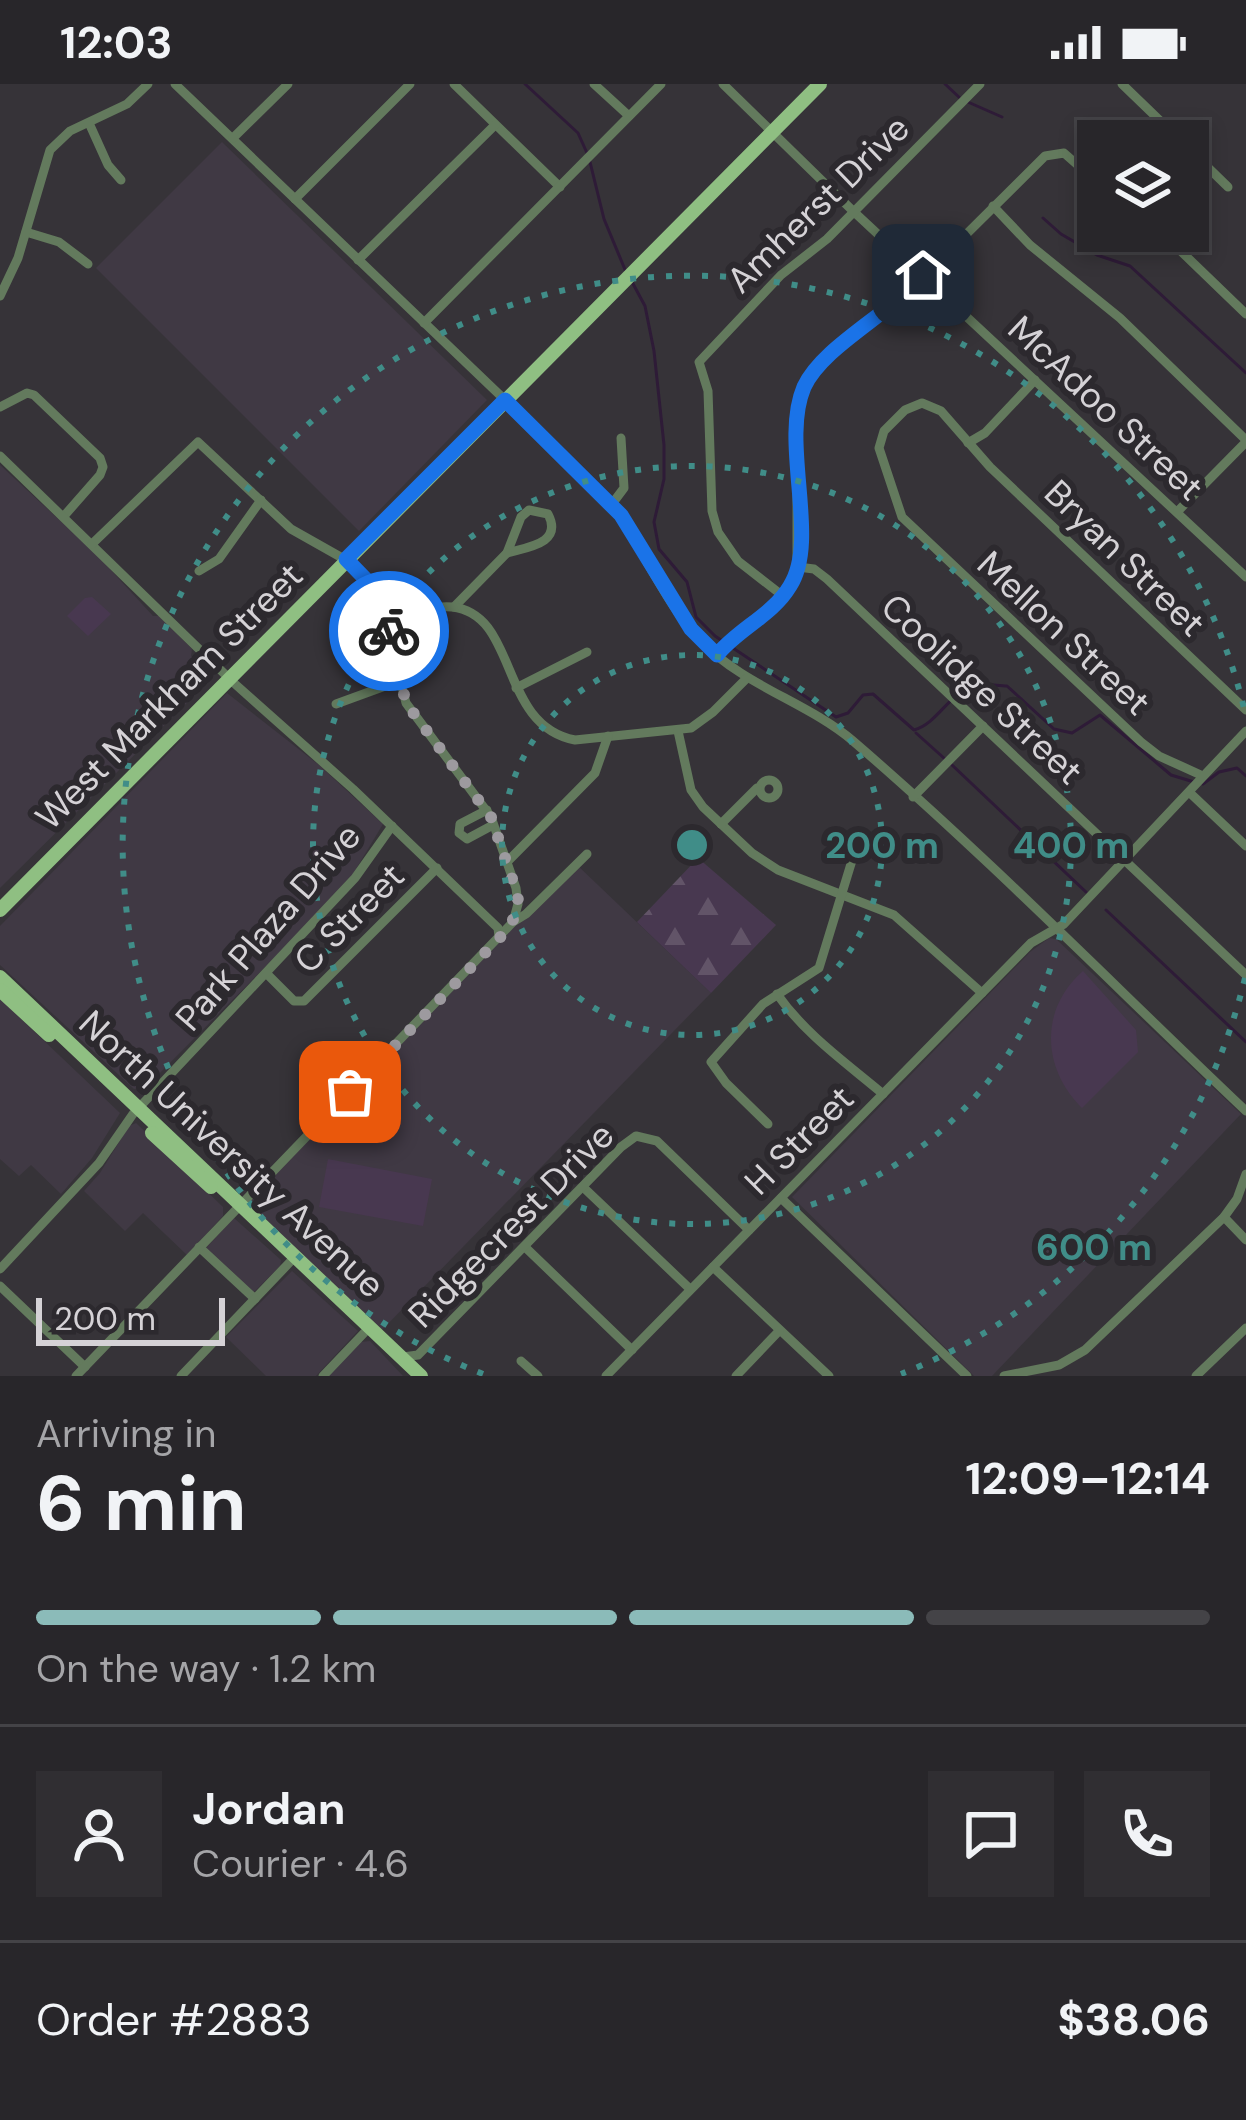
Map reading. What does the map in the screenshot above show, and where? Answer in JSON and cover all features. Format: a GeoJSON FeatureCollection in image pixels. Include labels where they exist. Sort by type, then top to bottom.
{"type":"FeatureCollection","features":[{"type":"Feature","properties":{"kind":"main road","name":"West Markham Street"},"geometry":{"type":"LineString","coordinates":[[0,906],[820,84]]}},
{"type":"Feature","properties":{"kind":"main road","name":"North University Avenue"},"geometry":{"type":"LineString","coordinates":[[0,976],[136,1111]]}},
{"type":"Feature","properties":{"kind":"main road","name":"North University Avenue"},"geometry":{"type":"LineString","coordinates":[[0,990],[420,1376]]}},
{"type":"Feature","properties":{"kind":"main road","name":"North University Avenue"},"geometry":{"type":"LineString","coordinates":[[239,1206],[409,1376]]}},
{"type":"Feature","properties":{"kind":"street"},"geometry":{"type":"LineString","coordinates":[[0,296],[12,276],[50,150],[62,136],[127,104],[148,84]]}},
{"type":"Feature","properties":{"kind":"street"},"geometry":{"type":"LineString","coordinates":[[176,84],[612,504],[691,629],[723,648],[747,678],[844,735],[1246,1111]]}},
{"type":"Feature","properties":{"kind":"street"},"geometry":{"type":"LineString","coordinates":[[232,138],[288,84]]}},
{"type":"Feature","properties":{"kind":"street"},"geometry":{"type":"LineString","coordinates":[[295,199],[410,84]]}},
{"type":"Feature","properties":{"kind":"street"},"geometry":{"type":"LineString","coordinates":[[454,84],[560,187]]}},
{"type":"Feature","properties":{"kind":"street"},"geometry":{"type":"LineString","coordinates":[[594,84],[629,116]]}},
{"type":"Feature","properties":{"kind":"street"},"geometry":{"type":"LineString","coordinates":[[424,323],[661,84]]}},
{"type":"Feature","properties":{"kind":"street","name":"McAdoo Street"},"geometry":{"type":"LineString","coordinates":[[723,84],[1246,576]]}},
{"type":"Feature","properties":{"kind":"street","name":"Amherst Drive"},"geometry":{"type":"LineString","coordinates":[[783,596],[738,561],[718,532],[712,512],[708,391],[698,367],[702,356],[980,84]]}},
{"type":"Feature","properties":{"kind":"street"},"geometry":{"type":"LineString","coordinates":[[1122,84],[1159,120]]}},
{"type":"Feature","properties":{"kind":"street"},"geometry":{"type":"LineString","coordinates":[[89,123],[108,165],[122,180]]}},
{"type":"Feature","properties":{"kind":"street"},"geometry":{"type":"LineString","coordinates":[[358,260],[495,125]]}},
{"type":"Feature","properties":{"kind":"street"},"geometry":{"type":"LineString","coordinates":[[723,648],[772,610],[799,567],[796,426],[806,385],[823,360],[893,308],[1045,156],[1059,152],[1077,166]]}},
{"type":"Feature","properties":{"kind":"street"},"geometry":{"type":"LineString","coordinates":[[1209,170],[1228,187]]}},
{"type":"Feature","properties":{"kind":"street"},"geometry":{"type":"LineString","coordinates":[[993,206],[1030,245],[1120,318],[1246,441],[1178,511]]}},
{"type":"Feature","properties":{"kind":"street"},"geometry":{"type":"LineString","coordinates":[[26,232],[59,242],[88,264]]}},
{"type":"Feature","properties":{"kind":"street"},"geometry":{"type":"LineString","coordinates":[[1182,252],[1246,314]]}},
{"type":"Feature","properties":{"kind":"street"},"geometry":{"type":"LineString","coordinates":[[968,443],[986,433],[1035,380]]}},
{"type":"Feature","properties":{"kind":"street"},"geometry":{"type":"LineString","coordinates":[[0,407],[34,394],[100,458],[100,475],[64,516]]}},
{"type":"Feature","properties":{"kind":"street","name":"Bryan Street"},"geometry":{"type":"LineString","coordinates":[[899,513],[879,448],[881,436],[913,405],[931,405],[1246,710]]}},
{"type":"Feature","properties":{"kind":"street"},"geometry":{"type":"LineString","coordinates":[[612,504],[624,488],[621,438]]}},
{"type":"Feature","properties":{"kind":"street"},"geometry":{"type":"LineString","coordinates":[[92,544],[196,442],[298,535],[346,559],[378,592],[411,711],[494,825],[518,896],[512,922]]}},
{"type":"Feature","properties":{"kind":"street"},"geometry":{"type":"LineString","coordinates":[[0,456],[229,678],[437,868],[498,928],[499,938]]}},
{"type":"Feature","properties":{"kind":"street"},"geometry":{"type":"LineString","coordinates":[[199,572],[220,559],[261,500]]}},
{"type":"Feature","properties":{"kind":"street"},"geometry":{"type":"LineString","coordinates":[[454,607],[507,553],[524,513],[533,508],[546,512],[553,526],[547,539],[507,553]]}},
{"type":"Feature","properties":{"kind":"street","name":"Mellon Street"},"geometry":{"type":"LineString","coordinates":[[899,513],[1141,742],[1196,784],[1246,846]]}},
{"type":"Feature","properties":{"kind":"street","name":"Coolidge Street"},"geometry":{"type":"LineString","coordinates":[[799,567],[818,572],[1246,975]]}},
{"type":"Feature","properties":{"kind":"street"},"geometry":{"type":"LineString","coordinates":[[387,620],[454,607],[471,613],[490,630],[528,712],[549,731],[575,740],[678,731],[704,721],[747,678]]}},
{"type":"Feature","properties":{"kind":"street"},"geometry":{"type":"LineString","coordinates":[[516,688],[586,652]]}},
{"type":"Feature","properties":{"kind":"street"},"geometry":{"type":"LineString","coordinates":[[336,704],[399,681]]}},
{"type":"Feature","properties":{"kind":"street"},"geometry":{"type":"LineString","coordinates":[[913,797],[982,726]]}},
{"type":"Feature","properties":{"kind":"street"},"geometry":{"type":"LineString","coordinates":[[678,731],[688,785],[721,824],[770,866],[894,915],[982,993]]}},
{"type":"Feature","properties":{"kind":"street","name":"H Street"},"geometry":{"type":"LineString","coordinates":[[606,1376],[1031,943],[1055,930],[1124,861],[1246,731]]}},
{"type":"Feature","properties":{"kind":"street"},"geometry":{"type":"LineString","coordinates":[[508,860],[595,772],[608,736]]}},
{"type":"Feature","properties":{"kind":"street"},"geometry":{"type":"LineString","coordinates":[[721,824],[757,788]]}},
{"type":"Feature","properties":{"kind":"street"},"geometry":{"type":"LineString","coordinates":[[487,810],[465,820],[458,830],[467,839],[494,825]]}},
{"type":"Feature","properties":{"kind":"street","name":"Park Plaza Drive"},"geometry":{"type":"LineString","coordinates":[[136,1111],[355,878],[392,826]]}},
{"type":"Feature","properties":{"kind":"street"},"geometry":{"type":"LineString","coordinates":[[76,1376],[512,922],[587,854]]}},
{"type":"Feature","properties":{"kind":"street"},"geometry":{"type":"LineString","coordinates":[[769,1124],[711,1062],[777,994],[819,968],[854,854]]}},
{"type":"Feature","properties":{"kind":"street","name":"C Street"},"geometry":{"type":"LineString","coordinates":[[268,974],[297,1002],[303,1002],[437,868]]}},
{"type":"Feature","properties":{"kind":"street"},"geometry":{"type":"LineString","coordinates":[[1031,943],[1034,910]]}},
{"type":"Feature","properties":{"kind":"street"},"geometry":{"type":"LineString","coordinates":[[777,994],[829,1052],[883,1094]]}},
{"type":"Feature","properties":{"kind":"street"},"geometry":{"type":"LineString","coordinates":[[0,1269],[99,1163],[136,1111]]}},
{"type":"Feature","properties":{"kind":"street","name":"Ridgecrest Drive"},"geometry":{"type":"LineString","coordinates":[[400,1356],[418,1355],[626,1142],[647,1136],[661,1144],[748,1230]]}},
{"type":"Feature","properties":{"kind":"street"},"geometry":{"type":"LineString","coordinates":[[1004,1376],[1052,1367],[1078,1355],[1224,1217],[1238,1199],[1246,1174]]}},
{"type":"Feature","properties":{"kind":"street"},"geometry":{"type":"LineString","coordinates":[[583,1187],[690,1289]]}},
{"type":"Feature","properties":{"kind":"street"},"geometry":{"type":"LineString","coordinates":[[781,1198],[967,1376]]}},
{"type":"Feature","properties":{"kind":"street"},"geometry":{"type":"LineString","coordinates":[[1224,1217],[1246,1240]]}},
{"type":"Feature","properties":{"kind":"street"},"geometry":{"type":"LineString","coordinates":[[199,1247],[255,1299]]}},
{"type":"Feature","properties":{"kind":"street"},"geometry":{"type":"LineString","coordinates":[[525,1247],[632,1350]]}},
{"type":"Feature","properties":{"kind":"street"},"geometry":{"type":"LineString","coordinates":[[184,1375],[290,1262]]}},
{"type":"Feature","properties":{"kind":"street"},"geometry":{"type":"LineString","coordinates":[[713,1267],[829,1376]]}},
{"type":"Feature","properties":{"kind":"street"},"geometry":{"type":"LineString","coordinates":[[0,1286],[85,1367]]}},
{"type":"Feature","properties":{"kind":"street"},"geometry":{"type":"LineString","coordinates":[[1196,1376],[1246,1328]]}},
{"type":"Feature","properties":{"kind":"street"},"geometry":{"type":"LineString","coordinates":[[736,1376],[779,1331]]}},
{"type":"Feature","properties":{"kind":"street"},"geometry":{"type":"LineString","coordinates":[[322,1376],[364,1333]]}},
{"type":"Feature","properties":{"kind":"street","name":"Ridgecrest Drive"},"geometry":{"type":"LineString","coordinates":[[418,1355],[420,1376]]}},
{"type":"Feature","properties":{"kind":"street"},"geometry":{"type":"LineString","coordinates":[[521,1360],[538,1376]]}},
{"type":"Feature","properties":{"kind":"shaded area"},"geometry":{"type":"Polygon","coordinates":[[[222,142],[487,400],[359,531],[96,268],[222,142]]]}},
{"type":"Feature","properties":{"kind":"shaded area"},"geometry":{"type":"Polygon","coordinates":[[[0,465],[192,649],[191,656],[212,678],[0,888],[0,465]]]}},
{"type":"Feature","properties":{"kind":"shaded area"},"geometry":{"type":"Polygon","coordinates":[[[227,693],[319,765],[383,824],[353,874],[278,954],[146,1087],[134,1089],[0,965],[0,926],[227,693]]]}},
{"type":"Feature","properties":{"kind":"shaded area"},"geometry":{"type":"Polygon","coordinates":[[[576,864],[711,993],[378,1334],[242,1204],[576,864]]]}},
{"type":"Feature","properties":{"kind":"shaded area"},"geometry":{"type":"Polygon","coordinates":[[[1049,938],[1056,939],[1241,1114],[992,1376],[974,1376],[792,1197],[1030,952],[1049,938]]]}},
{"type":"Feature","properties":{"kind":"shaded area"},"geometry":{"type":"Polygon","coordinates":[[[0,999],[120,1113],[92,1158],[61,1194],[31,1165],[19,1176],[0,1159],[0,999]]]}},
{"type":"Feature","properties":{"kind":"shaded area"},"geometry":{"type":"Polygon","coordinates":[[[136,1123],[223,1207],[223,1216],[187,1255],[143,1213],[125,1231],[84,1191],[129,1126],[136,1123]]]}},
{"type":"Feature","properties":{"kind":"shaded area"},"geometry":{"type":"Polygon","coordinates":[[[234,1218],[281,1260],[252,1294],[204,1250],[234,1218]]]}},
{"type":"Feature","properties":{"kind":"shaded area"},"geometry":{"type":"Polygon","coordinates":[[[292,1271],[358,1331],[316,1376],[266,1376],[226,1337],[292,1271]]]}},
{"type":"Feature","properties":{"kind":"shaded area"},"geometry":{"type":"Polygon","coordinates":[[[370,1341],[403,1376],[328,1376],[361,1342],[370,1341]]]}},
{"type":"Feature","properties":{"kind":"green space"},"geometry":{"type":"Polygon","coordinates":[[[92,597],[111,614],[88,636],[67,616],[92,597]]]}},
{"type":"Feature","properties":{"kind":"green space"},"geometry":{"type":"Polygon","coordinates":[[[698,858],[776,925],[711,993],[637,922],[698,858]]]}},
{"type":"Feature","properties":{"kind":"green space"},"geometry":{"type":"Polygon","coordinates":[[[1083,971],[1136,1030],[1138,1052],[1082,1108],[1059,1075],[1051,1039],[1059,1003],[1083,971]]]}},
{"type":"Feature","properties":{"kind":"green space"},"geometry":{"type":"Polygon","coordinates":[[[328,1159],[432,1179],[423,1226],[319,1207],[328,1159]]]}},
{"type":"Feature","properties":{"kind":"waterway"},"geometry":{"type":"LineString","coordinates":[[525,84],[578,133],[587,153]]}},
{"type":"Feature","properties":{"kind":"waterway"},"geometry":{"type":"LineString","coordinates":[[945,84],[961,99],[1002,117]]}},
{"type":"Feature","properties":{"kind":"waterway"},"geometry":{"type":"LineString","coordinates":[[590,162],[604,219],[626,272]]}},
{"type":"Feature","properties":{"kind":"waterway"},"geometry":{"type":"LineString","coordinates":[[1043,218],[1097,255],[1130,266],[1246,373]]}},
{"type":"Feature","properties":{"kind":"waterway"},"geometry":{"type":"LineString","coordinates":[[631,280],[645,306],[664,445],[664,479],[654,522],[659,549],[687,582],[696,617],[715,636],[836,717],[848,713],[863,695],[873,694],[914,730],[968,688],[1007,686],[1054,729],[1072,733],[1100,715],[1171,775],[1194,782]]}},
{"type":"Feature","properties":{"kind":"waterway"},"geometry":{"type":"LineString","coordinates":[[916,733],[945,759]]}},
{"type":"Feature","properties":{"kind":"waterway"},"geometry":{"type":"LineString","coordinates":[[952,765],[1086,892]]}},
{"type":"Feature","properties":{"kind":"waterway"},"geometry":{"type":"LineString","coordinates":[[1203,784],[1219,772],[1237,768],[1246,776]]}},
{"type":"Feature","properties":{"kind":"waterway"},"geometry":{"type":"LineString","coordinates":[[1106,910],[1246,1042]]}},
{"type":"Feature","properties":{"kind":"way so far"},"geometry":{"type":"LineString","coordinates":[[350,1092],[508,929],[518,904],[513,874],[491,817],[406,703],[389,631]]}},
{"type":"Feature","properties":{"kind":"route"},"geometry":{"type":"LineString","coordinates":[[389,631],[378,592],[346,559],[505,400],[621,515],[691,629],[717,655],[772,610],[799,567],[796,426],[810,376],[823,360],[893,308],[923,275]]}}]}
